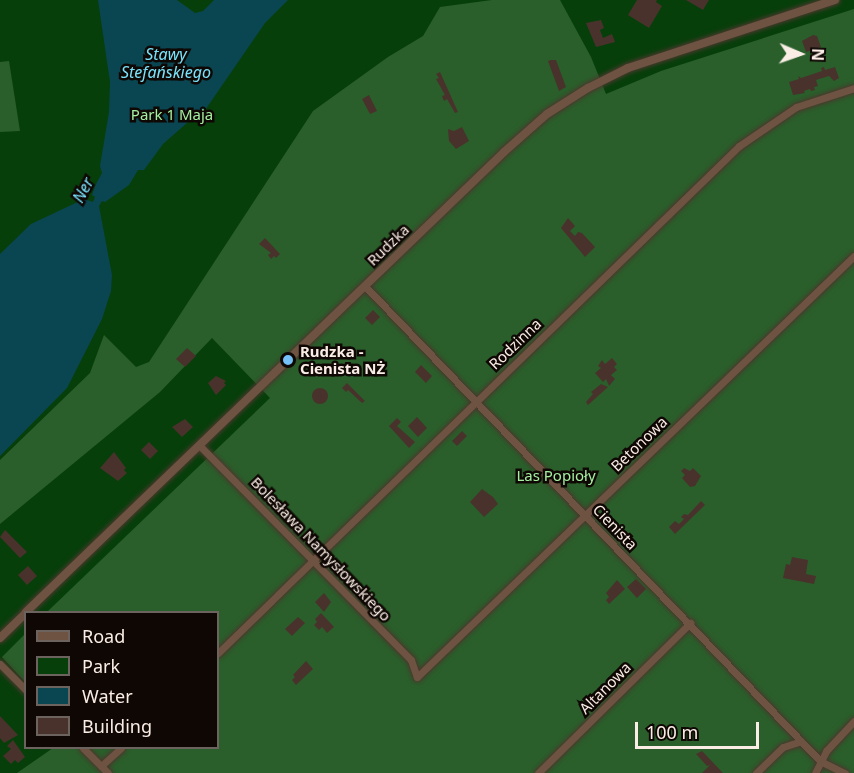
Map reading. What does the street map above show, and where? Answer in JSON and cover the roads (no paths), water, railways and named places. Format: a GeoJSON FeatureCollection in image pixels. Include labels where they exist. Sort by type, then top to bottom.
{"type":"FeatureCollection","features":[{"type":"Feature","properties":{"kind":"street","name":"Rudzka"},"geometry":{"type":"LineString","coordinates":[[28,611],[524,133],[575,95],[641,63],[835,0]]}},
{"type":"Feature","properties":{"kind":"street","name":"Rodzinna"},"geometry":{"type":"LineString","coordinates":[[219,652],[739,146],[796,107],[854,88]]}},
{"type":"Feature","properties":{"kind":"street","name":"Betonowa"},"geometry":{"type":"LineString","coordinates":[[417,677],[852,261]]}},
{"type":"Feature","properties":{"kind":"street","name":"Cienista"},"geometry":{"type":"LineString","coordinates":[[365,286],[820,761]]}},
{"type":"Feature","properties":{"kind":"street","name":"Bolesława Namysłowskiego"},"geometry":{"type":"LineString","coordinates":[[199,445],[411,660],[417,677]]}},
{"type":"Feature","properties":{"kind":"street","name":"Rudzka"},"geometry":{"type":"LineString","coordinates":[[0,638],[24,615]]}},
{"type":"Feature","properties":{"kind":"street","name":"Altanowa"},"geometry":{"type":"LineString","coordinates":[[538,773],[690,623]]}},
{"type":"Feature","properties":{"kind":"street"},"geometry":{"type":"LineString","coordinates":[[0,664],[24,688]]}},
{"type":"Feature","properties":{"kind":"street"},"geometry":{"type":"LineString","coordinates":[[815,773],[820,761],[854,721]]}},
{"type":"Feature","properties":{"kind":"street"},"geometry":{"type":"LineString","coordinates":[[756,773],[783,747],[801,741]]}},
{"type":"Feature","properties":{"kind":"street"},"geometry":{"type":"LineString","coordinates":[[84,749],[108,773]]}},
{"type":"Feature","properties":{"kind":"street"},"geometry":{"type":"LineString","coordinates":[[101,766],[119,749]]}},
{"type":"Feature","properties":{"kind":"street"},"geometry":{"type":"LineString","coordinates":[[820,761],[845,773]]}},
{"type":"Feature","properties":{"kind":"water","name":"Stawy Stefańskiego"},"geometry":{"type":"Polygon","coordinates":[[[98,0],[177,0],[195,13],[203,11],[214,0],[288,0],[265,23],[201,116],[196,115],[163,144],[144,170],[138,170],[129,185],[105,202],[102,201],[99,206],[112,275],[111,291],[102,319],[67,388],[0,456],[0,254],[31,224],[84,199],[93,202],[95,197],[92,195],[102,173],[100,166],[109,112],[110,82],[98,0]]]}},
{"type":"Feature","properties":{"kind":"place","name":"Rudzka - Cienista NŻ"},"geometry":{"type":"Point","coordinates":[288,360]}},
{"type":"Feature","properties":{"kind":"park label","name":"Park 1 Maja"},"geometry":{"type":"Point","coordinates":[172,115]}},
{"type":"Feature","properties":{"kind":"park label","name":"Las Popioły"},"geometry":{"type":"Point","coordinates":[556,476]}},
{"type":"Feature","properties":{"kind":"water label","name":"Ner"},"geometry":{"type":"Point","coordinates":[83,190]}}]}
